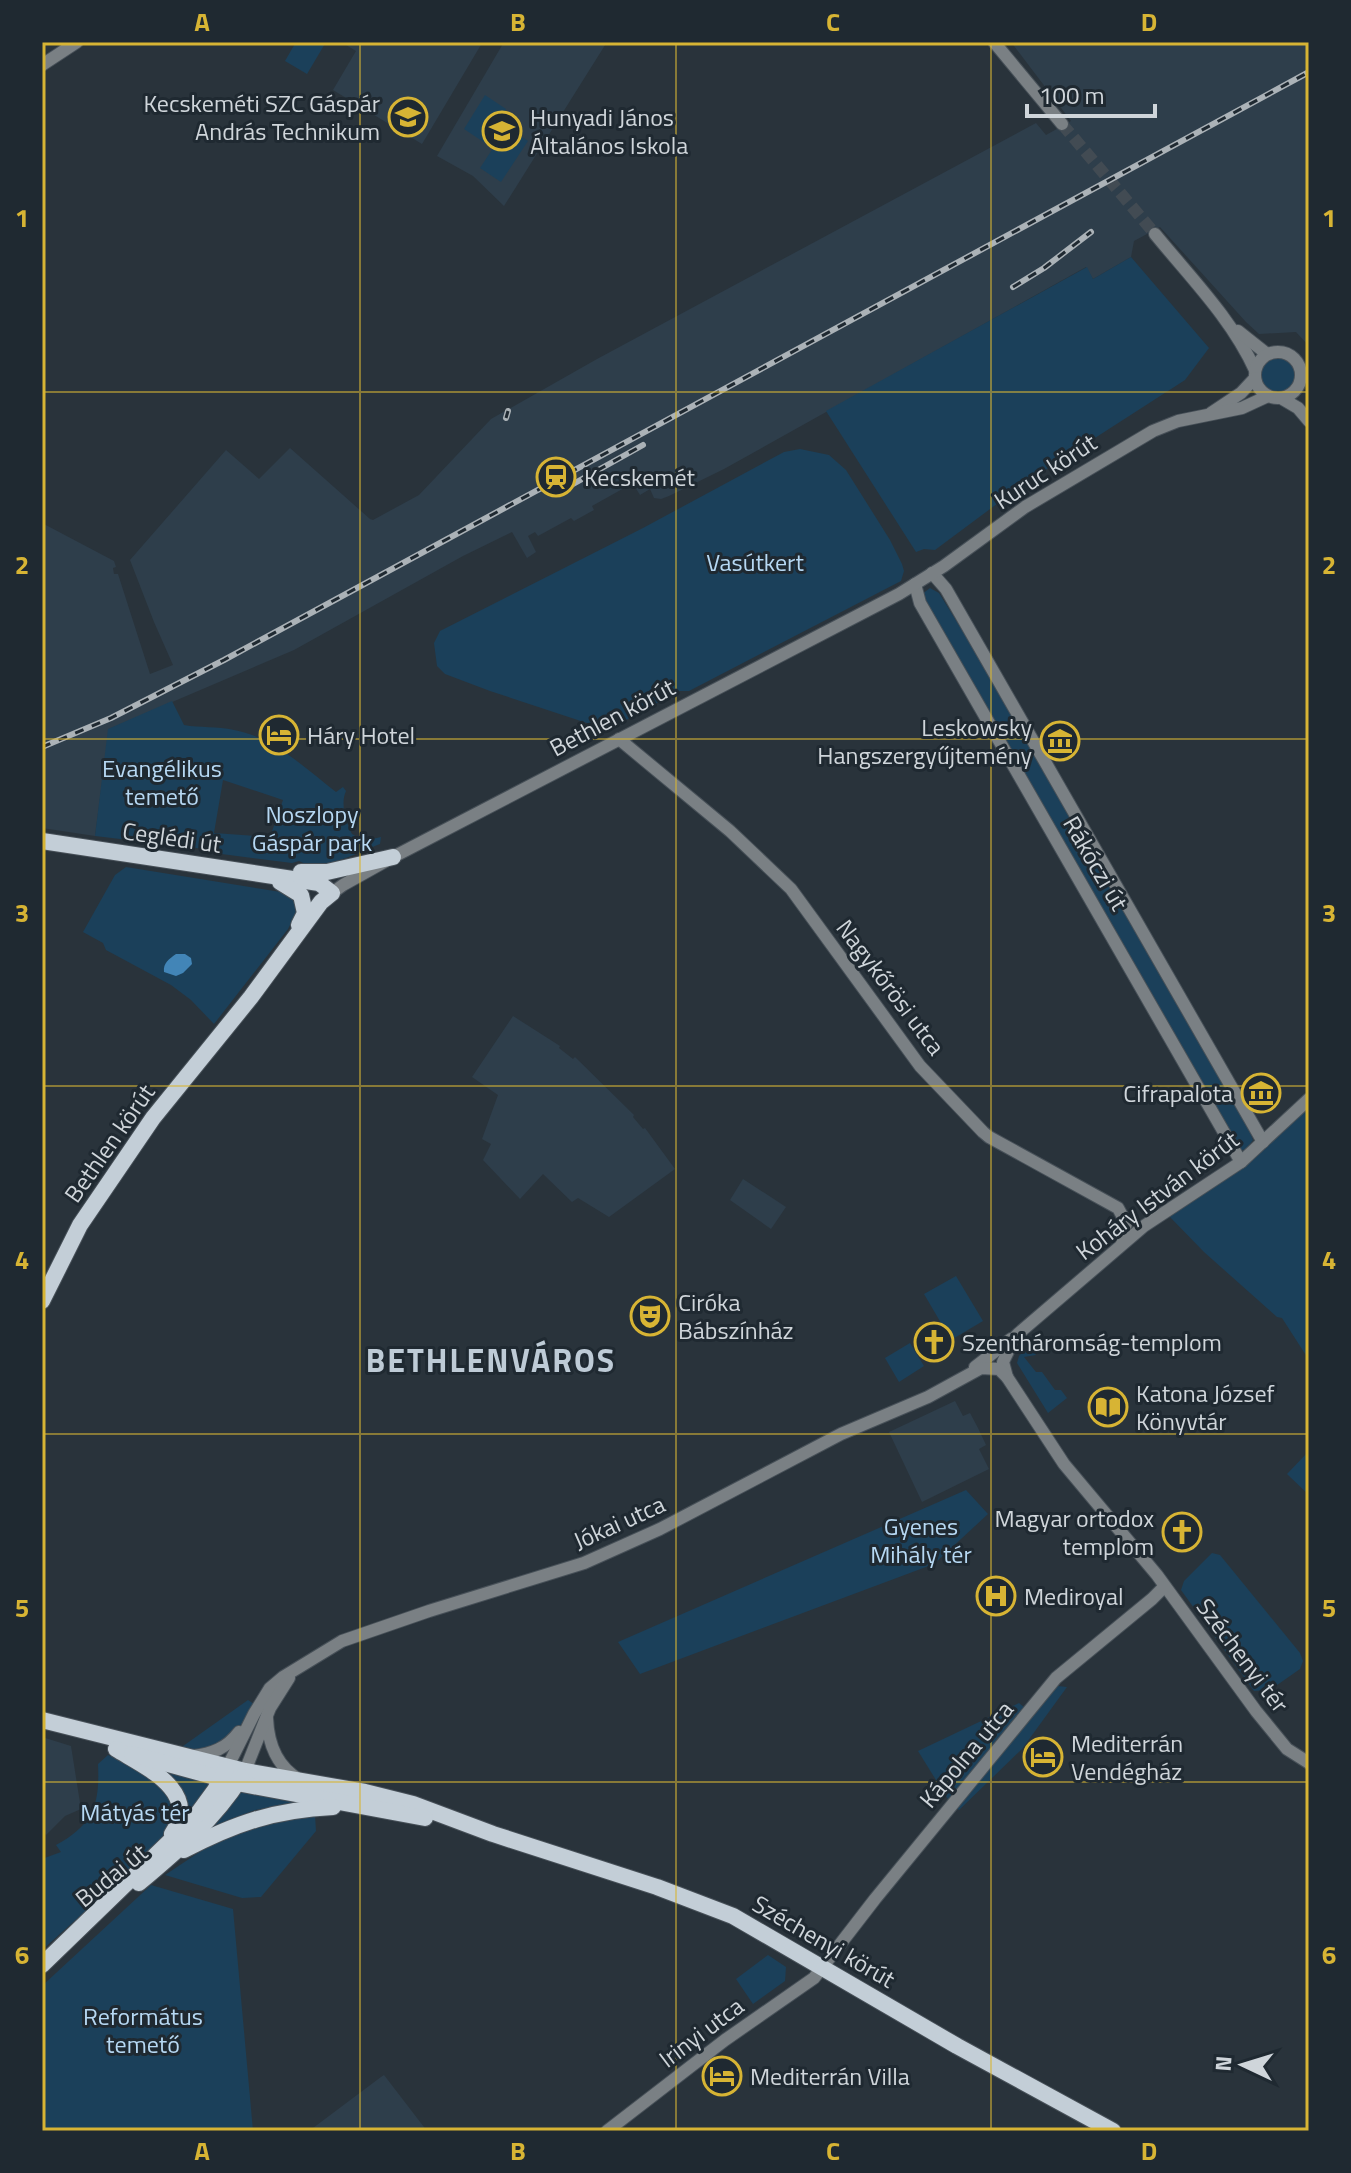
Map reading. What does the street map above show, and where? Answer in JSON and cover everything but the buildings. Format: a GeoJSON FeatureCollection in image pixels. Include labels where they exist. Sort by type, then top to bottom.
{"type":"FeatureCollection","features":[{"type":"Feature","properties":{"kind":"main road","name":"Ceglédi út"},"geometry":{"type":"LineString","coordinates":[[42,841],[248,872]]}},
{"type":"Feature","properties":{"kind":"main road"},"geometry":{"type":"LineString","coordinates":[[248,872],[327,872],[393,857]]}},
{"type":"Feature","properties":{"kind":"main road"},"geometry":{"type":"LineString","coordinates":[[248,872],[319,883],[332,893],[321,902],[289,946]]}},
{"type":"Feature","properties":{"kind":"main road"},"geometry":{"type":"LineString","coordinates":[[248,872],[280,882],[301,895],[305,913],[289,946]]}},
{"type":"Feature","properties":{"kind":"main road","name":"Bethlen körút"},"geometry":{"type":"LineString","coordinates":[[42,1301],[80,1225],[153,1118],[289,946]]}},
{"type":"Feature","properties":{"kind":"main road"},"geometry":{"type":"LineString","coordinates":[[42,1720],[77,1731],[116,1749],[233,1775]]}},
{"type":"Feature","properties":{"kind":"main road"},"geometry":{"type":"LineString","coordinates":[[77,1731],[103,1734],[176,1754],[233,1775]]}},
{"type":"Feature","properties":{"kind":"main road"},"geometry":{"type":"LineString","coordinates":[[116,1749],[162,1777],[177,1796],[179,1820],[169,1850]]}},
{"type":"Feature","properties":{"kind":"main road"},"geometry":{"type":"LineString","coordinates":[[169,1850],[233,1775]]}},
{"type":"Feature","properties":{"kind":"main road","name":"Széchenyi körút"},"geometry":{"type":"LineString","coordinates":[[233,1775],[493,1834]]}},
{"type":"Feature","properties":{"kind":"main road","name":"Széchenyi körút"},"geometry":{"type":"LineString","coordinates":[[233,1775],[365,1792],[413,1804],[733,1916],[957,2046],[1113,2131]]}},
{"type":"Feature","properties":{"kind":"main road"},"geometry":{"type":"LineString","coordinates":[[169,1850],[248,1820],[289,1811],[358,1805]]}},
{"type":"Feature","properties":{"kind":"main road","name":"Budai út"},"geometry":{"type":"LineString","coordinates":[[42,1965],[169,1850]]}},
{"type":"Feature","properties":{"kind":"street"},"geometry":{"type":"LineString","coordinates":[[42,65],[77,42]]}},
{"type":"Feature","properties":{"kind":"street"},"geometry":{"type":"LineString","coordinates":[[994,42],[1062,124]]}},
{"type":"Feature","properties":{"kind":"street"},"geometry":{"type":"LineString","coordinates":[[1155,234],[1242,344],[1259,389],[1281,395],[1309,419]]}},
{"type":"Feature","properties":{"kind":"street"},"geometry":{"type":"LineString","coordinates":[[1225,319],[1267,354]]}},
{"type":"Feature","properties":{"kind":"street"},"geometry":{"type":"LineString","coordinates":[[1255,374],[1261,358],[1267,354],[1283,352],[1304,364],[1309,363]]}},
{"type":"Feature","properties":{"kind":"street"},"geometry":{"type":"LineString","coordinates":[[1281,395],[1305,377],[1296,360]]}},
{"type":"Feature","properties":{"kind":"street","name":"Kuruc körút"},"geometry":{"type":"LineString","coordinates":[[1207,415],[1241,393],[1255,374]]}},
{"type":"Feature","properties":{"kind":"street","name":"Kuruc körút"},"geometry":{"type":"LineString","coordinates":[[915,584],[1025,507],[1153,431],[1178,421],[1242,408],[1281,395]]}},
{"type":"Feature","properties":{"kind":"street","name":"Rákóczi út"},"geometry":{"type":"LineString","coordinates":[[932,573],[946,589],[1263,1142]]}},
{"type":"Feature","properties":{"kind":"street","name":"Rákóczi út"},"geometry":{"type":"LineString","coordinates":[[915,584],[920,603],[1241,1162]]}},
{"type":"Feature","properties":{"kind":"street","name":"Bethlen körút"},"geometry":{"type":"LineString","coordinates":[[332,893],[393,857],[915,584]]}},
{"type":"Feature","properties":{"kind":"street","name":"Nagykőrösi utca"},"geometry":{"type":"LineString","coordinates":[[619,739],[730,831],[791,889],[920,1066],[989,1137],[1118,1208],[1126,1223],[1122,1244]]}},
{"type":"Feature","properties":{"kind":"street","name":"Koháry István körút"},"geometry":{"type":"LineString","coordinates":[[953,1382],[1012,1343],[1144,1226],[1241,1162],[1309,1099]]}},
{"type":"Feature","properties":{"kind":"street"},"geometry":{"type":"LineString","coordinates":[[1007,1377],[1003,1362],[1012,1343]]}},
{"type":"Feature","properties":{"kind":"street"},"geometry":{"type":"LineString","coordinates":[[953,1382],[985,1367],[999,1369],[1007,1377]]}},
{"type":"Feature","properties":{"kind":"street","name":"Széchenyi tér"},"geometry":{"type":"LineString","coordinates":[[1007,1377],[1064,1464],[1157,1575],[1256,1711],[1287,1749],[1309,1763]]}},
{"type":"Feature","properties":{"kind":"street","name":"Jókai utca"},"geometry":{"type":"LineString","coordinates":[[233,1775],[260,1714],[293,1672],[325,1650],[362,1633],[584,1563],[660,1529],[841,1434],[928,1397],[953,1382]]}},
{"type":"Feature","properties":{"kind":"street","name":"Kápolna utca"},"geometry":{"type":"LineString","coordinates":[[822,1968],[1056,1678],[1164,1587]]}},
{"type":"Feature","properties":{"kind":"street"},"geometry":{"type":"LineString","coordinates":[[176,1754],[201,1755],[223,1747],[260,1714],[276,1756],[293,1776],[309,1783]]}},
{"type":"Feature","properties":{"kind":"street","name":"Irinyi utca"},"geometry":{"type":"LineString","coordinates":[[607,2131],[725,2040],[814,1978],[822,1968]]}},
{"type":"Feature","properties":{"kind":"shaded area","name":"Kecskeméti SZC Gáspár András Technikum"},"geometry":{"type":"Polygon","coordinates":[[[341,42],[482,43],[422,144],[333,90],[356,51],[341,42]]]}},
{"type":"Feature","properties":{"kind":"shaded area","name":"Hunyadi János Általános Iskola"},"geometry":{"type":"Polygon","coordinates":[[[504,42],[607,42],[504,206],[473,176],[437,156],[504,42]]]}},
{"type":"Feature","properties":{"kind":"shaded area"},"geometry":{"type":"Polygon","coordinates":[[[1011,42],[1309,42],[1309,346],[1296,332],[1259,334],[1160,227],[1134,241],[1131,257],[1093,279],[1086,267],[724,469],[669,496],[654,498],[650,489],[640,495],[630,479],[624,482],[626,487],[592,506],[594,510],[574,521],[571,518],[538,536],[535,532],[528,536],[536,552],[527,558],[512,532],[294,650],[109,729],[95,836],[42,828],[42,523],[114,561],[114,574],[118,574],[150,674],[173,665],[130,560],[226,450],[259,479],[290,448],[373,520],[419,495],[491,419],[1036,123],[1046,135],[1071,121],[1011,42]]]}},
{"type":"Feature","properties":{"kind":"shaded area"},"geometry":{"type":"Polygon","coordinates":[[[513,1016],[560,1046],[573,1059],[575,1057],[634,1115],[675,1169],[609,1217],[578,1198],[572,1202],[543,1174],[520,1199],[483,1160],[491,1144],[482,1139],[498,1095],[472,1077],[513,1016]]]}},
{"type":"Feature","properties":{"kind":"shaded area"},"geometry":{"type":"Polygon","coordinates":[[[743,1179],[786,1207],[771,1229],[730,1200],[743,1179]]]}},
{"type":"Feature","properties":{"kind":"shaded area"},"geometry":{"type":"Polygon","coordinates":[[[955,1401],[963,1416],[970,1413],[978,1428],[986,1445],[979,1449],[989,1469],[922,1502],[889,1432],[955,1401]]]}},
{"type":"Feature","properties":{"kind":"shaded area"},"geometry":{"type":"Polygon","coordinates":[[[42,1737],[71,1746],[81,1809],[65,1816],[46,1835],[42,1830],[42,1737]]]}},
{"type":"Feature","properties":{"kind":"shaded area"},"geometry":{"type":"Polygon","coordinates":[[[384,2075],[427,2131],[309,2131],[381,2077],[384,2075]]]}},
{"type":"Feature","properties":{"kind":"green space","name":"Kecskeméti SZC Gáspár András Technikum"},"geometry":{"type":"Polygon","coordinates":[[[296,42],[326,42],[307,74],[285,61],[296,42]]]}},
{"type":"Feature","properties":{"kind":"green space"},"geometry":{"type":"Polygon","coordinates":[[[485,95],[506,109],[485,143],[464,129],[485,95]]]}},
{"type":"Feature","properties":{"kind":"green space"},"geometry":{"type":"Polygon","coordinates":[[[507,127],[528,141],[501,182],[480,168],[507,127]]]}},
{"type":"Feature","properties":{"kind":"green space"},"geometry":{"type":"Polygon","coordinates":[[[1131,257],[1209,348],[1185,380],[1025,483],[935,550],[916,552],[826,411],[1087,267],[1093,279],[1131,257]]]}},
{"type":"Feature","properties":{"kind":"green space"},"geometry":{"type":"Polygon","coordinates":[[[1278,355],[1292,361],[1298,375],[1292,389],[1278,395],[1264,389],[1258,375],[1264,361],[1278,355]]]}},
{"type":"Feature","properties":{"kind":"green space","name":"Vasútkert"},"geometry":{"type":"Polygon","coordinates":[[[800,449],[829,455],[846,470],[902,564],[904,571],[901,581],[689,691],[679,691],[608,730],[490,691],[445,674],[437,666],[434,643],[440,631],[784,452],[800,449]]]}},
{"type":"Feature","properties":{"kind":"green space"},"geometry":{"type":"Polygon","coordinates":[[[930,588],[939,593],[1003,696],[1247,1124],[1253,1140],[1247,1148],[1241,1151],[921,595],[930,588]]]}},
{"type":"Feature","properties":{"kind":"green space"},"geometry":{"type":"Polygon","coordinates":[[[172,701],[184,725],[228,729],[262,739],[336,792],[343,787],[346,791],[344,813],[352,834],[364,841],[381,837],[380,844],[318,865],[95,836],[108,729],[172,701]],[[223,780],[214,833],[270,837],[283,800],[223,780]]]}},
{"type":"Feature","properties":{"kind":"green space"},"geometry":{"type":"Polygon","coordinates":[[[126,867],[287,893],[295,897],[296,913],[288,929],[214,1024],[171,985],[106,950],[103,943],[83,932],[115,875],[126,867]]]}},
{"type":"Feature","properties":{"kind":"green space"},"geometry":{"type":"Polygon","coordinates":[[[1309,1107],[1309,1360],[1282,1318],[1277,1317],[1204,1252],[1169,1216],[1255,1158],[1309,1107]]]}},
{"type":"Feature","properties":{"kind":"green space"},"geometry":{"type":"Polygon","coordinates":[[[956,1276],[983,1321],[951,1340],[924,1294],[956,1276]]]}},
{"type":"Feature","properties":{"kind":"green space"},"geometry":{"type":"Polygon","coordinates":[[[910,1343],[924,1366],[899,1382],[885,1358],[910,1343]]]}},
{"type":"Feature","properties":{"kind":"green space"},"geometry":{"type":"Polygon","coordinates":[[[1029,1345],[1036,1355],[1024,1357],[1036,1372],[1042,1372],[1055,1390],[1061,1390],[1067,1398],[1048,1413],[1017,1363],[1029,1345]]]}},
{"type":"Feature","properties":{"kind":"green space"},"geometry":{"type":"Polygon","coordinates":[[[1309,1451],[1309,1495],[1287,1474],[1309,1451]]]}},
{"type":"Feature","properties":{"kind":"green space","name":"Gyenes Mihály tér"},"geometry":{"type":"Polygon","coordinates":[[[966,1490],[988,1514],[934,1564],[640,1674],[618,1642],[966,1490]]]}},
{"type":"Feature","properties":{"kind":"green space"},"geometry":{"type":"Polygon","coordinates":[[[1212,1553],[1220,1555],[1300,1653],[1303,1661],[1300,1669],[1270,1690],[1254,1691],[1181,1590],[1184,1581],[1212,1553]]]}},
{"type":"Feature","properties":{"kind":"green space"},"geometry":{"type":"Polygon","coordinates":[[[1058,1686],[1067,1687],[1022,1749],[959,1810],[956,1808],[1058,1686]]]}},
{"type":"Feature","properties":{"kind":"green space","name":"Mátyás tér"},"geometry":{"type":"Polygon","coordinates":[[[248,1700],[254,1704],[239,1728],[224,1742],[204,1749],[176,1751],[248,1700]]]}},
{"type":"Feature","properties":{"kind":"green space"},"geometry":{"type":"Polygon","coordinates":[[[1019,1703],[1025,1708],[949,1801],[918,1751],[1019,1703]]]}},
{"type":"Feature","properties":{"kind":"green space","name":"Mátyás tér"},"geometry":{"type":"Polygon","coordinates":[[[108,1755],[138,1768],[164,1785],[175,1810],[167,1838],[42,1950],[42,1859],[61,1852],[56,1845],[78,1830],[92,1812],[98,1764],[108,1755]]]}},
{"type":"Feature","properties":{"kind":"green space"},"geometry":{"type":"Polygon","coordinates":[[[168,1772],[213,1783],[182,1822],[167,1776],[168,1772]]]}},
{"type":"Feature","properties":{"kind":"green space"},"geometry":{"type":"Polygon","coordinates":[[[240,1787],[312,1800],[255,1810],[209,1828],[240,1787]]]}},
{"type":"Feature","properties":{"kind":"green space","name":"Mátyás tér"},"geometry":{"type":"Polygon","coordinates":[[[315,1815],[316,1831],[261,1897],[242,1898],[165,1875],[213,1843],[260,1824],[315,1815]]]}},
{"type":"Feature","properties":{"kind":"green space","name":"Református temető"},"geometry":{"type":"Polygon","coordinates":[[[151,1885],[233,1909],[253,2131],[42,2131],[42,1986],[151,1885]]]}},
{"type":"Feature","properties":{"kind":"green space"},"geometry":{"type":"Polygon","coordinates":[[[768,1955],[786,1967],[785,1981],[753,2004],[736,1979],[768,1955]]]}},
{"type":"Feature","properties":{"kind":"water"},"geometry":{"type":"Polygon","coordinates":[[[176,954],[185,954],[191,958],[192,964],[176,976],[164,972],[164,969],[176,954]]]}},
{"type":"Feature","properties":{"kind":"tunnel"},"geometry":{"type":"LineString","coordinates":[[1062,124],[1155,234]]}},
{"type":"Feature","properties":{"kind":"railway"},"geometry":{"type":"LineString","coordinates":[[42,747],[111,718],[224,660],[1309,72]]}},
{"type":"Feature","properties":{"kind":"railway"},"geometry":{"type":"LineString","coordinates":[[1013,287],[1091,232]]}},
{"type":"Feature","properties":{"kind":"railway"},"geometry":{"type":"LineString","coordinates":[[506,418],[508,411]]}},
{"type":"Feature","properties":{"kind":"railway"},"geometry":{"type":"LineString","coordinates":[[566,488],[643,445]]}},
{"type":"Feature","properties":{"kind":"place","name":"Kecskeméti SZC Gáspár András Technikum"},"geometry":{"type":"Point","coordinates":[408,117]}},
{"type":"Feature","properties":{"kind":"place","name":"Hunyadi János Általános Iskola"},"geometry":{"type":"Point","coordinates":[502,131]}},
{"type":"Feature","properties":{"kind":"place","name":"Kecskemét"},"geometry":{"type":"Point","coordinates":[556,477]}},
{"type":"Feature","properties":{"kind":"place","name":"Háry Hotel"},"geometry":{"type":"Point","coordinates":[279,735]}},
{"type":"Feature","properties":{"kind":"place","name":"Leskowsky Hangszergyűjtemény"},"geometry":{"type":"Point","coordinates":[1060,741]}},
{"type":"Feature","properties":{"kind":"place","name":"Cifrapalota"},"geometry":{"type":"Point","coordinates":[1261,1093]}},
{"type":"Feature","properties":{"kind":"place","name":"Ciróka Bábszínház"},"geometry":{"type":"Point","coordinates":[650,1316]}},
{"type":"Feature","properties":{"kind":"place","name":"Szentháromság-templom"},"geometry":{"type":"Point","coordinates":[934,1342]}},
{"type":"Feature","properties":{"kind":"place","name":"Katona József Könyvtár"},"geometry":{"type":"Point","coordinates":[1108,1407]}},
{"type":"Feature","properties":{"kind":"place","name":"Magyar ortodox templom"},"geometry":{"type":"Point","coordinates":[1182,1532]}},
{"type":"Feature","properties":{"kind":"place","name":"Mediroyal"},"geometry":{"type":"Point","coordinates":[996,1596]}},
{"type":"Feature","properties":{"kind":"place","name":"Mediterrán Vendégház"},"geometry":{"type":"Point","coordinates":[1043,1757]}},
{"type":"Feature","properties":{"kind":"place","name":"Mediterrán Villa"},"geometry":{"type":"Point","coordinates":[722,2076]}},
{"type":"Feature","properties":{"kind":"district","name":"BETHLENVÁROS"},"geometry":{"type":"Point","coordinates":[491,1360]}},
{"type":"Feature","properties":{"kind":"park label","name":"Evangélikus temető"},"geometry":{"type":"Point","coordinates":[162,782]}},
{"type":"Feature","properties":{"kind":"park label","name":"Noszlopy Gáspár park"},"geometry":{"type":"Point","coordinates":[312,828]}}]}
